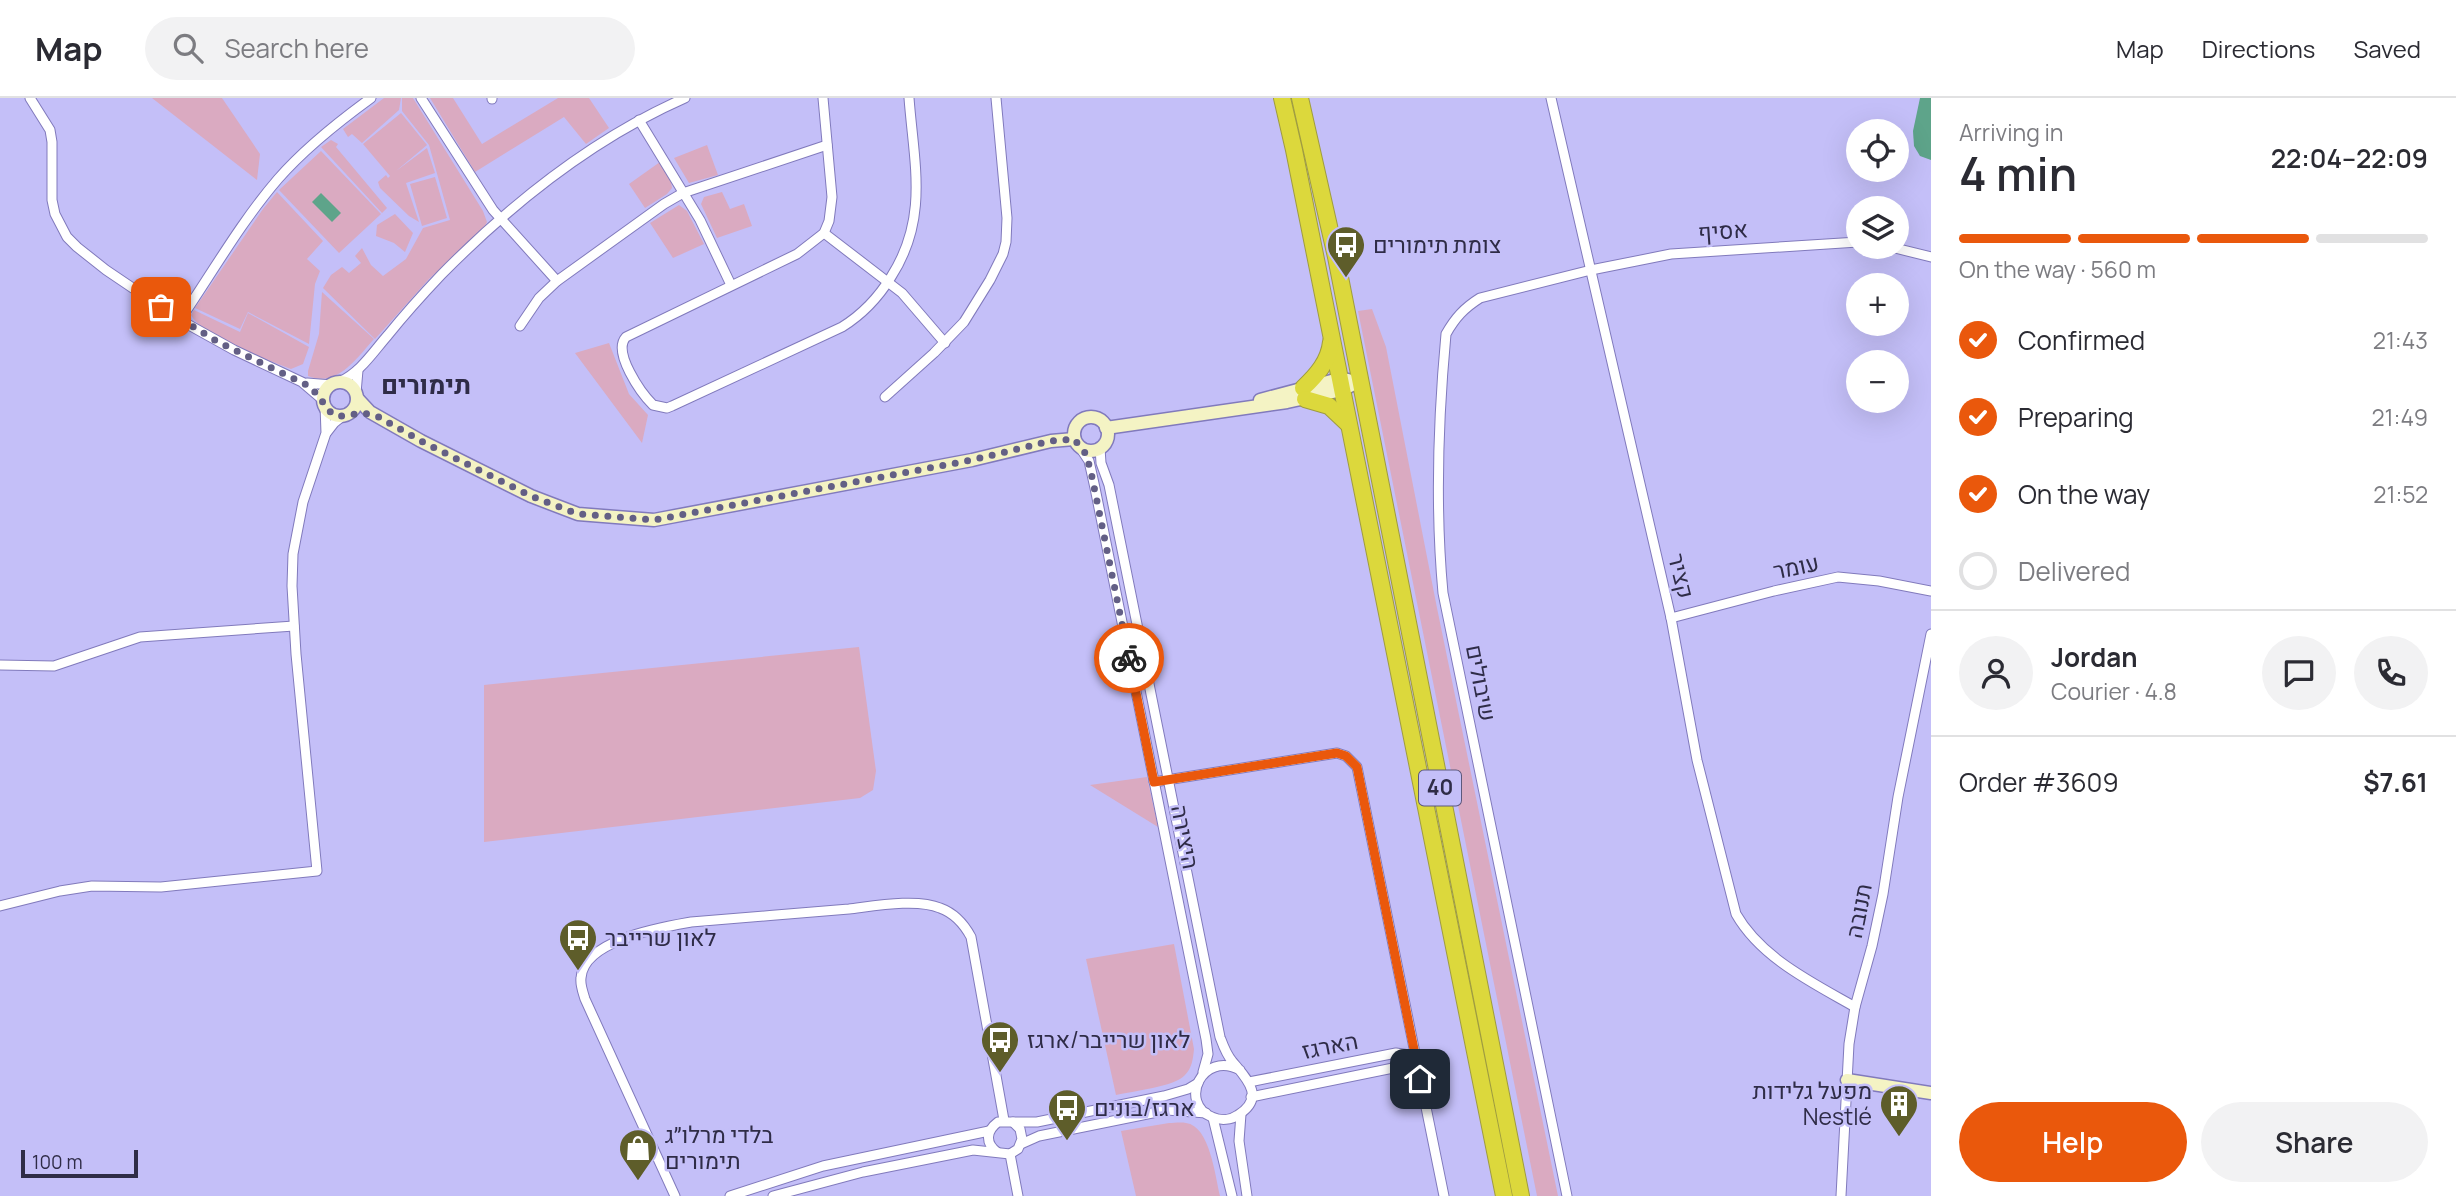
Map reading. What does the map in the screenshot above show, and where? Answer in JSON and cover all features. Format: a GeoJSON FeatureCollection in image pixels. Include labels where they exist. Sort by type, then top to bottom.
{"type":"FeatureCollection","features":[{"type":"Feature","properties":{"kind":"highway","name":"40"},"geometry":{"type":"LineString","coordinates":[[1282,98],[1504,1196]]}},
{"type":"Feature","properties":{"kind":"highway","name":"40"},"geometry":{"type":"LineString","coordinates":[[1300,98],[1320,179],[1521,1196]]}},
{"type":"Feature","properties":{"kind":"highway"},"geometry":{"type":"LineString","coordinates":[[1332,339],[1323,366],[1304,394],[1329,406],[1343,417],[1349,429]]}},
{"type":"Feature","properties":{"kind":"street"},"geometry":{"type":"LineString","coordinates":[[30,98],[50,130],[52,200],[59,224],[67,237],[106,270],[180,320],[234,350],[302,382],[332,414],[363,413],[377,416]]}},
{"type":"Feature","properties":{"kind":"street"},"geometry":{"type":"LineString","coordinates":[[180,320],[253,211],[280,177],[317,140],[371,98]]}},
{"type":"Feature","properties":{"kind":"street"},"geometry":{"type":"LineString","coordinates":[[421,98],[500,220],[556,281]]}},
{"type":"Feature","properties":{"kind":"street"},"geometry":{"type":"LineString","coordinates":[[326,433],[326,390],[359,369],[439,277],[500,220],[554,177],[639,120],[685,98]]}},
{"type":"Feature","properties":{"kind":"street"},"geometry":{"type":"LineString","coordinates":[[822,98],[832,197],[829,221],[824,233],[797,254],[631,334],[622,342],[621,348],[629,368],[653,405],[667,408],[672,406],[842,327],[864,311],[888,282],[906,251],[915,221],[916,192],[909,98]]}},
{"type":"Feature","properties":{"kind":"street"},"geometry":{"type":"LineString","coordinates":[[886,397],[946,343],[975,307],[997,267],[1006,242],[1007,218],[996,98]]}},
{"type":"Feature","properties":{"kind":"street","name":"קציר"},"geometry":{"type":"LineString","coordinates":[[1550,98],[1671,618],[1698,760],[1735,915],[1744,929],[1799,974],[1855,1007]]}},
{"type":"Feature","properties":{"kind":"street"},"geometry":{"type":"LineString","coordinates":[[639,120],[700,220],[732,285]]}},
{"type":"Feature","properties":{"kind":"street"},"geometry":{"type":"LineString","coordinates":[[520,326],[538,298],[556,281],[664,204],[683,193],[827,145]]}},
{"type":"Feature","properties":{"kind":"street"},"geometry":{"type":"LineString","coordinates":[[824,233],[902,293],[946,343]]}},
{"type":"Feature","properties":{"kind":"street","name":"אסיף"},"geometry":{"type":"LineString","coordinates":[[1591,270],[1671,254],[1846,243]]}},
{"type":"Feature","properties":{"kind":"street"},"geometry":{"type":"LineString","coordinates":[[1909,252],[1931,257]]}},
{"type":"Feature","properties":{"kind":"street","name":"שיבולים"},"geometry":{"type":"LineString","coordinates":[[1567,1196],[1443,593],[1438,541],[1438,481],[1446,334],[1455,318],[1480,298],[1591,270]]}},
{"type":"Feature","properties":{"kind":"street"},"geometry":{"type":"LineString","coordinates":[[0,906],[92,886],[161,887],[317,871],[294,626],[293,554],[303,502],[326,433],[334,423],[354,408],[359,369]]}},
{"type":"Feature","properties":{"kind":"street"},"geometry":{"type":"LineString","coordinates":[[1106,428],[1220,411],[1360,381]]}},
{"type":"Feature","properties":{"kind":"street"},"geometry":{"type":"LineString","coordinates":[[302,382],[349,384],[377,416],[531,496],[578,514],[654,520],[972,460],[1051,441],[1076,438],[1089,450],[1100,448],[1107,439],[1106,428],[1100,420],[1090,417],[1080,421],[1076,438]]}},
{"type":"Feature","properties":{"kind":"street","name":"היצירה"},"geometry":{"type":"LineString","coordinates":[[1076,438],[1088,461],[1095,488],[1206,1039],[1208,1054],[1200,1078]]}},
{"type":"Feature","properties":{"kind":"street","name":"היצירה"},"geometry":{"type":"LineString","coordinates":[[1100,448],[1220,1037],[1231,1060],[1240,1070]]}},
{"type":"Feature","properties":{"kind":"street","name":"עומר"},"geometry":{"type":"LineString","coordinates":[[1671,618],[1838,577],[1879,581],[1931,591]]}},
{"type":"Feature","properties":{"kind":"street"},"geometry":{"type":"LineString","coordinates":[[0,665],[54,666],[140,637],[294,626]]}},
{"type":"Feature","properties":{"kind":"street","name":"תנובה"},"geometry":{"type":"LineString","coordinates":[[1841,1196],[1849,1044],[1855,1007],[1883,894],[1898,797],[1931,634]]}},
{"type":"Feature","properties":{"kind":"street"},"geometry":{"type":"LineString","coordinates":[[1154,782],[1337,753],[1346,756],[1357,767],[1444,1196]]}},
{"type":"Feature","properties":{"kind":"street"},"geometry":{"type":"LineString","coordinates":[[675,1196],[590,1009],[582,989],[581,978],[586,964],[608,946],[664,926],[882,906],[923,904],[940,907],[954,916],[971,937],[1008,1121],[1020,1129],[1021,1144]]}},
{"type":"Feature","properties":{"kind":"street","name":"הארגז"},"geometry":{"type":"LineString","coordinates":[[1249,1082],[1396,1053],[1416,1056]]}},
{"type":"Feature","properties":{"kind":"street","name":"הארגז"},"geometry":{"type":"LineString","coordinates":[[1251,1097],[1398,1067],[1416,1056]]}},
{"type":"Feature","properties":{"kind":"street"},"geometry":{"type":"LineString","coordinates":[[998,1153],[988,1141],[989,1131],[993,1126],[1008,1121],[1037,1122],[1164,1096],[1188,1089],[1216,1065],[1233,1066],[1240,1070],[1249,1082],[1251,1097],[1241,1114],[1239,1140],[1247,1196]]}},
{"type":"Feature","properties":{"kind":"street"},"geometry":{"type":"LineString","coordinates":[[1200,1078],[1197,1099],[1209,1115],[1232,1196]]}},
{"type":"Feature","properties":{"kind":"street"},"geometry":{"type":"LineString","coordinates":[[1847,1080],[1931,1094]]}},
{"type":"Feature","properties":{"kind":"street"},"geometry":{"type":"LineString","coordinates":[[774,1196],[863,1172],[973,1150],[1010,1154],[1021,1144],[1039,1136],[1167,1110],[1227,1120],[1241,1114]]}},
{"type":"Feature","properties":{"kind":"street"},"geometry":{"type":"LineString","coordinates":[[730,1196],[823,1166],[989,1131]]}},
{"type":"Feature","properties":{"kind":"street"},"geometry":{"type":"LineString","coordinates":[[1010,1154],[1018,1196]]}},
{"type":"Feature","properties":{"kind":"shaded area"},"geometry":{"type":"Polygon","coordinates":[[[152,98],[222,98],[260,154],[257,180],[152,98]]]}},
{"type":"Feature","properties":{"kind":"shaded area"},"geometry":{"type":"Polygon","coordinates":[[[384,98],[401,98],[399,110],[362,143],[352,134],[348,137],[343,129],[384,98]]]}},
{"type":"Feature","properties":{"kind":"shaded area"},"geometry":{"type":"Polygon","coordinates":[[[402,98],[413,98],[483,211],[487,222],[483,230],[429,279],[375,339],[323,288],[331,275],[342,267],[349,273],[361,263],[355,256],[362,248],[371,265],[383,276],[406,259],[423,228],[450,220],[429,145],[402,111],[402,98]]]}},
{"type":"Feature","properties":{"kind":"shaded area"},"geometry":{"type":"Polygon","coordinates":[[[430,98],[453,98],[482,144],[558,98],[589,98],[609,128],[586,144],[564,117],[475,172],[430,98]]]}},
{"type":"Feature","properties":{"kind":"shaded area"},"geometry":{"type":"Polygon","coordinates":[[[1920,98],[1931,98],[1931,160],[1920,156],[1914,146],[1913,131],[1920,98]]]}},
{"type":"Feature","properties":{"kind":"shaded area"},"geometry":{"type":"Polygon","coordinates":[[[401,113],[427,145],[396,171],[427,148],[435,173],[406,183],[419,222],[380,188],[378,182],[386,175],[388,178],[390,176],[363,144],[401,113]]]}},
{"type":"Feature","properties":{"kind":"shaded area"},"geometry":{"type":"Polygon","coordinates":[[[331,140],[338,144],[336,147],[387,208],[382,213],[321,147],[331,140]]]}},
{"type":"Feature","properties":{"kind":"shaded area"},"geometry":{"type":"Polygon","coordinates":[[[707,145],[718,175],[689,183],[674,158],[707,145]]]}},
{"type":"Feature","properties":{"kind":"shaded area"},"geometry":{"type":"Polygon","coordinates":[[[321,151],[381,214],[339,253],[279,190],[321,151]]]}},
{"type":"Feature","properties":{"kind":"shaded area"},"geometry":{"type":"Polygon","coordinates":[[[660,162],[672,188],[645,208],[629,184],[660,162]]]}},
{"type":"Feature","properties":{"kind":"shaded area"},"geometry":{"type":"Polygon","coordinates":[[[435,177],[447,218],[422,226],[410,184],[435,177]]]}},
{"type":"Feature","properties":{"kind":"shaded area"},"geometry":{"type":"Polygon","coordinates":[[[277,192],[323,241],[307,259],[320,271],[315,284],[309,344],[248,312],[240,329],[195,308],[277,192]]]}},
{"type":"Feature","properties":{"kind":"shaded area"},"geometry":{"type":"Polygon","coordinates":[[[722,192],[730,209],[744,204],[752,226],[717,238],[701,204],[704,197],[722,192]]]}},
{"type":"Feature","properties":{"kind":"shaded area"},"geometry":{"type":"Polygon","coordinates":[[[321,193],[341,213],[332,222],[312,202],[321,193]]]}},
{"type":"Feature","properties":{"kind":"shaded area"},"geometry":{"type":"Polygon","coordinates":[[[679,205],[687,211],[704,244],[673,258],[650,223],[679,205]]]}},
{"type":"Feature","properties":{"kind":"shaded area"},"geometry":{"type":"Polygon","coordinates":[[[395,214],[413,233],[405,252],[394,243],[376,236],[377,225],[395,214]]]}},
{"type":"Feature","properties":{"kind":"shaded area"},"geometry":{"type":"Polygon","coordinates":[[[322,292],[374,339],[346,369],[337,375],[318,379],[308,376],[308,371],[319,334],[322,292]]]}},
{"type":"Feature","properties":{"kind":"shaded area"},"geometry":{"type":"Polygon","coordinates":[[[1372,309],[1386,347],[1558,1196],[1537,1196],[1358,311],[1372,309]]]}},
{"type":"Feature","properties":{"kind":"shaded area"},"geometry":{"type":"Polygon","coordinates":[[[194,310],[240,332],[248,313],[309,347],[303,364],[291,369],[221,339],[197,323],[191,315],[194,310]]]}},
{"type":"Feature","properties":{"kind":"shaded area"},"geometry":{"type":"Polygon","coordinates":[[[609,343],[629,394],[648,415],[642,443],[575,353],[609,343]]]}},
{"type":"Feature","properties":{"kind":"shaded area"},"geometry":{"type":"Polygon","coordinates":[[[859,647],[876,771],[873,790],[860,798],[484,842],[484,685],[859,647]]]}},
{"type":"Feature","properties":{"kind":"shaded area"},"geometry":{"type":"Polygon","coordinates":[[[1147,777],[1158,827],[1090,785],[1147,777]]]}},
{"type":"Feature","properties":{"kind":"shaded area"},"geometry":{"type":"Polygon","coordinates":[[[1174,944],[1194,1049],[1191,1066],[1185,1075],[1172,1083],[1116,1095],[1086,959],[1174,944]]]}},
{"type":"Feature","properties":{"kind":"shaded area"},"geometry":{"type":"Polygon","coordinates":[[[1186,1123],[1201,1133],[1210,1153],[1220,1196],[1136,1196],[1121,1131],[1186,1123]]]}},
{"type":"Feature","properties":{"kind":"way so far"},"geometry":{"type":"LineString","coordinates":[[161,307],[218,342],[311,387],[332,414],[342,416],[363,413],[377,416],[531,496],[578,514],[654,520],[972,460],[1051,441],[1074,439],[1086,454],[1091,472],[1129,658]]}},
{"type":"Feature","properties":{"kind":"place","name":"צומת תימורים"},"geometry":{"type":"Point","coordinates":[1346,279]}},
{"type":"Feature","properties":{"kind":"place","name":"לאון שרייבר"},"geometry":{"type":"Point","coordinates":[578,972]}},
{"type":"Feature","properties":{"kind":"place","name":"לאון שרייבר/ארגז"},"geometry":{"type":"Point","coordinates":[1000,1074]}},
{"type":"Feature","properties":{"kind":"place","name":"מפעל גלידות Nestlé"},"geometry":{"type":"Point","coordinates":[1899,1138]}},
{"type":"Feature","properties":{"kind":"place","name":"ארגז/בונים"},"geometry":{"type":"Point","coordinates":[1067,1142]}},
{"type":"Feature","properties":{"kind":"place","name":"בלדי מרלו״ג תימורים"},"geometry":{"type":"Point","coordinates":[638,1182]}},
{"type":"Feature","properties":{"kind":"district","name":"תימורים"},"geometry":{"type":"Point","coordinates":[426,385]}},
{"type":"Feature","properties":{"kind":"route"},"geometry":{"type":"LineString","coordinates":[[1129,658],[1154,782],[1337,753],[1346,756],[1357,767],[1420,1079]]}}]}
